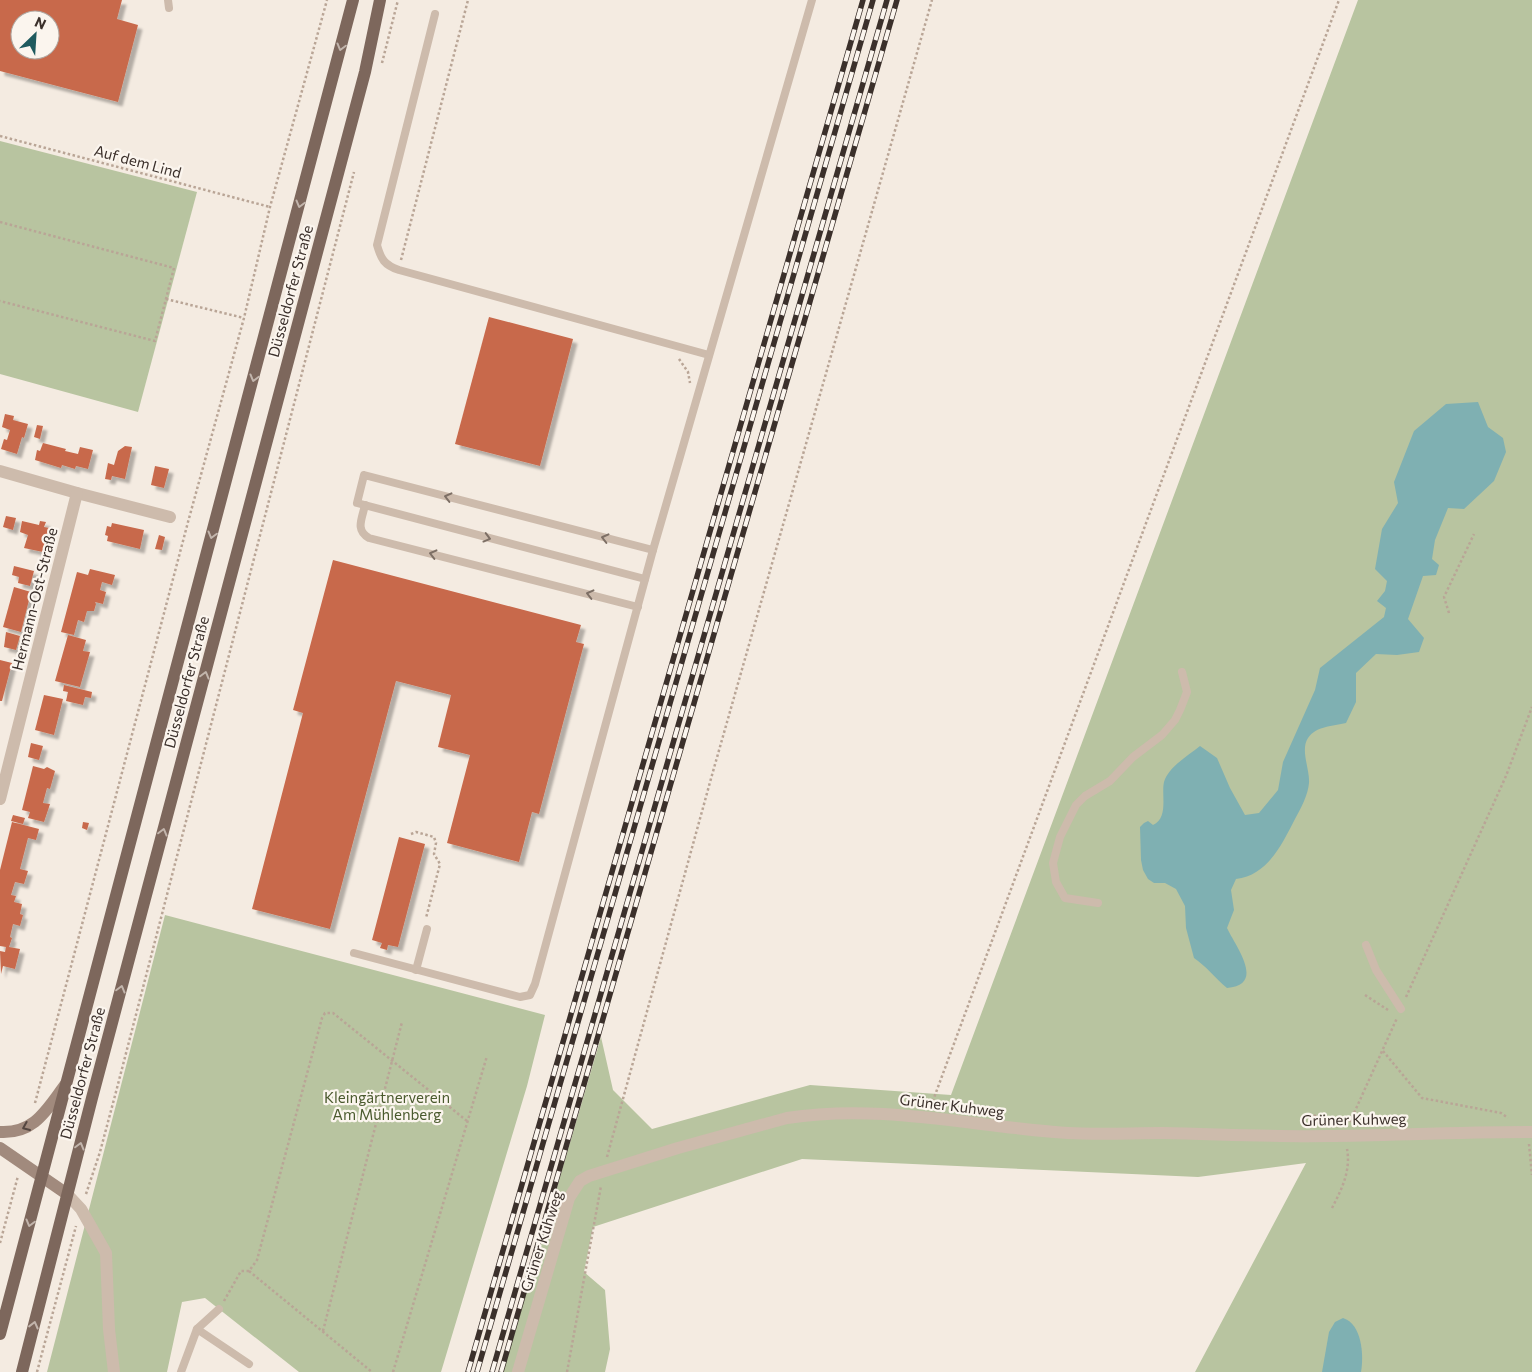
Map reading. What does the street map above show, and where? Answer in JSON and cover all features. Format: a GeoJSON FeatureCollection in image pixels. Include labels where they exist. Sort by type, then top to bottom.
{"type":"FeatureCollection","features":[{"type":"Feature","properties":{"kind":"main road","name":"Düsseldorfer Straße"},"geometry":{"type":"LineString","coordinates":[[0,1334],[354,0]]}},
{"type":"Feature","properties":{"kind":"main road","name":"Düsseldorfer Straße"},"geometry":{"type":"LineString","coordinates":[[22,1372],[67,1194],[365,72],[380,0]]}},
{"type":"Feature","properties":{"kind":"street"},"geometry":{"type":"LineString","coordinates":[[0,471],[170,517]]}},
{"type":"Feature","properties":{"kind":"street","name":"Hermann-Ost-Straße"},"geometry":{"type":"LineString","coordinates":[[0,799],[77,493]]}},
{"type":"Feature","properties":{"kind":"street"},"geometry":{"type":"LineString","coordinates":[[0,1132],[8,1133],[28,1128],[40,1119],[67,1082]]}},
{"type":"Feature","properties":{"kind":"street","name":"Grüner Kuhweg"},"geometry":{"type":"LineString","coordinates":[[518,1372],[569,1198],[580,1181],[603,1172],[787,1118],[804,1115],[861,1112],[927,1116],[1016,1129],[1070,1133],[1344,1136],[1530,1132]]}},
{"type":"Feature","properties":{"kind":"street"},"geometry":{"type":"LineString","coordinates":[[0,1148],[67,1194],[80,1209],[106,1253],[109,1329],[114,1372]]}},
{"type":"Feature","properties":{"kind":"lane"},"geometry":{"type":"LineString","coordinates":[[354,953],[520,997],[530,995],[535,984],[653,550],[812,0]]}},
{"type":"Feature","properties":{"kind":"lane"},"geometry":{"type":"LineString","coordinates":[[435,14],[377,245],[380,258],[391,267],[399,270],[709,355]]}},
{"type":"Feature","properties":{"kind":"lane"},"geometry":{"type":"LineString","coordinates":[[645,579],[357,503],[364,476],[653,550]]}},
{"type":"Feature","properties":{"kind":"lane"},"geometry":{"type":"LineString","coordinates":[[365,505],[360,528],[362,534],[369,538],[638,606]]}},
{"type":"Feature","properties":{"kind":"lane"},"geometry":{"type":"LineString","coordinates":[[1098,902],[1065,898],[1056,882],[1053,863],[1060,837],[1076,805],[1085,796],[1110,781],[1162,735],[1175,720],[1187,692],[1182,672]]}},
{"type":"Feature","properties":{"kind":"lane"},"geometry":{"type":"LineString","coordinates":[[416,970],[427,929]]}},
{"type":"Feature","properties":{"kind":"lane"},"geometry":{"type":"LineString","coordinates":[[1366,945],[1376,970],[1401,1009]]}},
{"type":"Feature","properties":{"kind":"lane"},"geometry":{"type":"LineString","coordinates":[[180,1372],[198,1329],[219,1309]]}},
{"type":"Feature","properties":{"kind":"lane"},"geometry":{"type":"LineString","coordinates":[[198,1329],[249,1364]]}},
{"type":"Feature","properties":{"kind":"path"},"geometry":{"type":"LineString","coordinates":[[28,1128],[188,522],[244,318],[270,207],[327,0]]}},
{"type":"Feature","properties":{"kind":"path"},"geometry":{"type":"LineString","coordinates":[[381,67],[398,0]]}},
{"type":"Feature","properties":{"kind":"path"},"geometry":{"type":"LineString","coordinates":[[399,270],[468,0]]}},
{"type":"Feature","properties":{"kind":"path"},"geometry":{"type":"LineString","coordinates":[[567,1372],[603,1172],[712,775],[932,0]]}},
{"type":"Feature","properties":{"kind":"path"},"geometry":{"type":"LineString","coordinates":[[927,1116],[1339,0]]}},
{"type":"Feature","properties":{"kind":"path","name":"Auf dem Lind"},"geometry":{"type":"LineString","coordinates":[[0,136],[270,207]]}},
{"type":"Feature","properties":{"kind":"path"},"geometry":{"type":"LineString","coordinates":[[38,1372],[80,1209],[106,1129],[356,164]]}},
{"type":"Feature","properties":{"kind":"path"},"geometry":{"type":"LineString","coordinates":[[0,222],[174,268],[155,341],[0,301]]}},
{"type":"Feature","properties":{"kind":"path"},"geometry":{"type":"LineString","coordinates":[[166,299],[244,318]]}},
{"type":"Feature","properties":{"kind":"path"},"geometry":{"type":"LineString","coordinates":[[674,355],[682,362],[688,372],[691,392]]}},
{"type":"Feature","properties":{"kind":"path"},"geometry":{"type":"LineString","coordinates":[[1449,613],[1444,597],[1474,534]]}},
{"type":"Feature","properties":{"kind":"path"},"geometry":{"type":"LineString","coordinates":[[1401,1009],[1506,776],[1532,707]]}},
{"type":"Feature","properties":{"kind":"path"},"geometry":{"type":"LineString","coordinates":[[412,834],[416,832],[434,837],[436,843],[434,854],[440,864],[424,923],[427,929]]}},
{"type":"Feature","properties":{"kind":"path"},"geometry":{"type":"LineString","coordinates":[[1332,1208],[1342,1190],[1347,1174],[1348,1156],[1344,1136],[1398,1017],[1365,995]]}},
{"type":"Feature","properties":{"kind":"path"},"geometry":{"type":"LineString","coordinates":[[249,1271],[257,1260],[322,1018],[325,1013],[333,1013],[467,1121]]}},
{"type":"Feature","properties":{"kind":"path"},"geometry":{"type":"LineString","coordinates":[[323,1331],[402,1022]]}},
{"type":"Feature","properties":{"kind":"path"},"geometry":{"type":"LineString","coordinates":[[1383,1051],[1422,1098],[1501,1113],[1515,1124],[1516,1132]]}},
{"type":"Feature","properties":{"kind":"path"},"geometry":{"type":"LineString","coordinates":[[393,1372],[487,1056]]}},
{"type":"Feature","properties":{"kind":"path"},"geometry":{"type":"LineString","coordinates":[[102,1128],[106,1129]]}},
{"type":"Feature","properties":{"kind":"path"},"geometry":{"type":"LineString","coordinates":[[1530,1132],[1532,1175]]}},
{"type":"Feature","properties":{"kind":"path"},"geometry":{"type":"LineString","coordinates":[[0,1244],[22,1162]]}},
{"type":"Feature","properties":{"kind":"path"},"geometry":{"type":"LineString","coordinates":[[219,1309],[241,1271],[249,1271],[372,1372]]}},
{"type":"Feature","properties":{"kind":"green space"},"geometry":{"type":"Polygon","coordinates":[[[1358,0],[1532,0],[1532,1372],[1195,1372],[1306,1163],[1198,1177],[802,1159],[593,1227],[584,1272],[605,1290],[610,1349],[605,1372],[503,1372],[601,1037],[613,1090],[652,1129],[810,1085],[951,1095],[1358,0]]]}},
{"type":"Feature","properties":{"kind":"green space"},"geometry":{"type":"Polygon","coordinates":[[[0,141],[197,192],[138,412],[0,374],[0,141]]]}},
{"type":"Feature","properties":{"kind":"green space","name":"Kleingärtnerverein Am Mühlenberg"},"geometry":{"type":"Polygon","coordinates":[[[165,915],[545,1015],[527,1086],[441,1372],[299,1372],[205,1298],[182,1302],[167,1372],[47,1372],[165,915]]]}},
{"type":"Feature","properties":{"kind":"water"},"geometry":{"type":"Polygon","coordinates":[[[1478,402],[1488,427],[1503,438],[1506,452],[1494,481],[1464,509],[1448,508],[1435,540],[1432,559],[1439,565],[1436,575],[1423,576],[1408,619],[1424,638],[1419,652],[1397,655],[1376,654],[1356,673],[1356,702],[1346,723],[1320,729],[1308,738],[1305,754],[1309,783],[1306,797],[1300,810],[1273,857],[1257,871],[1236,879],[1231,890],[1234,910],[1227,928],[1245,964],[1247,973],[1245,980],[1239,985],[1227,988],[1194,958],[1186,928],[1185,906],[1176,889],[1165,883],[1154,883],[1148,879],[1143,870],[1140,827],[1148,821],[1153,825],[1158,822],[1163,811],[1163,787],[1166,776],[1174,766],[1200,746],[1217,758],[1230,788],[1245,815],[1259,813],[1278,790],[1283,762],[1315,690],[1320,668],[1384,617],[1386,608],[1377,601],[1385,591],[1387,581],[1375,569],[1382,529],[1398,503],[1394,482],[1414,431],[1446,404],[1478,402]]]}},
{"type":"Feature","properties":{"kind":"water"},"geometry":{"type":"Polygon","coordinates":[[[1343,1318],[1349,1321],[1358,1333],[1362,1349],[1361,1372],[1322,1372],[1329,1332],[1335,1322],[1343,1318]]]}},
{"type":"Feature","properties":{"kind":"building"},"geometry":{"type":"Polygon","coordinates":[[[0,0],[122,0],[117,19],[138,25],[118,102],[0,71],[0,0]]]}},
{"type":"Feature","properties":{"kind":"building"},"geometry":{"type":"Polygon","coordinates":[[[489,317],[573,339],[540,466],[455,444],[489,317]]]}},
{"type":"Feature","properties":{"kind":"building"},"geometry":{"type":"Polygon","coordinates":[[[5,414],[14,416],[13,420],[28,424],[17,454],[1,449],[4,439],[7,440],[10,430],[2,427],[5,414]]]}},
{"type":"Feature","properties":{"kind":"building"},"geometry":{"type":"Polygon","coordinates":[[[37,425],[43,426],[40,439],[34,437],[37,425]]]}},
{"type":"Feature","properties":{"kind":"building"},"geometry":{"type":"Polygon","coordinates":[[[43,443],[78,454],[80,447],[93,450],[88,469],[76,466],[75,469],[62,465],[61,468],[35,460],[37,450],[40,451],[43,443]]]}},
{"type":"Feature","properties":{"kind":"building"},"geometry":{"type":"Polygon","coordinates":[[[125,446],[132,447],[125,479],[112,476],[111,480],[105,479],[108,463],[114,465],[118,451],[125,446]]]}},
{"type":"Feature","properties":{"kind":"building"},"geometry":{"type":"Polygon","coordinates":[[[155,466],[169,469],[164,488],[151,485],[155,466]]]}},
{"type":"Feature","properties":{"kind":"building"},"geometry":{"type":"Polygon","coordinates":[[[6,516],[16,518],[13,530],[3,527],[6,516]]]}},
{"type":"Feature","properties":{"kind":"building"},"geometry":{"type":"Polygon","coordinates":[[[22,521],[39,525],[40,521],[46,522],[44,527],[49,528],[43,552],[24,548],[28,535],[20,532],[22,521]]]}},
{"type":"Feature","properties":{"kind":"building"},"geometry":{"type":"Polygon","coordinates":[[[112,523],[144,530],[140,549],[107,541],[108,536],[105,535],[107,526],[111,527],[112,523]]]}},
{"type":"Feature","properties":{"kind":"building"},"geometry":{"type":"Polygon","coordinates":[[[159,535],[165,537],[162,550],[155,549],[159,535]]]}},
{"type":"Feature","properties":{"kind":"building"},"geometry":{"type":"Polygon","coordinates":[[[333,560],[581,625],[576,642],[584,644],[539,814],[532,812],[519,862],[447,843],[470,755],[438,747],[451,695],[396,681],[330,929],[252,909],[303,713],[293,710],[333,560]]]}},
{"type":"Feature","properties":{"kind":"building"},"geometry":{"type":"Polygon","coordinates":[[[14,566],[34,571],[30,586],[18,583],[19,577],[12,575],[14,566]]]}},
{"type":"Feature","properties":{"kind":"building"},"geometry":{"type":"Polygon","coordinates":[[[90,569],[115,575],[112,585],[102,582],[100,590],[106,592],[103,604],[95,602],[94,611],[87,611],[84,622],[78,620],[74,635],[61,632],[77,572],[88,575],[90,569]]]}},
{"type":"Feature","properties":{"kind":"building"},"geometry":{"type":"Polygon","coordinates":[[[14,587],[31,592],[21,632],[3,627],[14,587]]]}},
{"type":"Feature","properties":{"kind":"building"},"geometry":{"type":"Polygon","coordinates":[[[6,632],[20,636],[16,650],[4,647],[6,632]]]}},
{"type":"Feature","properties":{"kind":"building"},"geometry":{"type":"Polygon","coordinates":[[[68,635],[86,640],[83,651],[90,652],[80,687],[55,681],[68,635]]]}},
{"type":"Feature","properties":{"kind":"building"},"geometry":{"type":"Polygon","coordinates":[[[0,660],[12,663],[2,701],[0,701],[0,660]]]}},
{"type":"Feature","properties":{"kind":"building"},"geometry":{"type":"Polygon","coordinates":[[[64,685],[92,692],[91,698],[85,697],[83,705],[66,701],[68,692],[63,691],[64,685]]]}},
{"type":"Feature","properties":{"kind":"building"},"geometry":{"type":"Polygon","coordinates":[[[44,695],[63,699],[54,735],[35,730],[44,695]]]}},
{"type":"Feature","properties":{"kind":"building"},"geometry":{"type":"Polygon","coordinates":[[[31,743],[43,746],[39,760],[28,757],[31,743]]]}},
{"type":"Feature","properties":{"kind":"building"},"geometry":{"type":"Polygon","coordinates":[[[33,766],[44,769],[47,767],[55,771],[50,789],[47,788],[43,803],[50,804],[44,822],[28,818],[30,812],[22,810],[33,766]]]}},
{"type":"Feature","properties":{"kind":"building"},"geometry":{"type":"Polygon","coordinates":[[[13,815],[25,818],[23,824],[11,821],[13,815]]]}},
{"type":"Feature","properties":{"kind":"building"},"geometry":{"type":"Polygon","coordinates":[[[12,822],[39,829],[36,840],[28,838],[20,869],[28,871],[24,884],[15,882],[11,895],[16,896],[14,902],[22,904],[20,914],[23,915],[20,926],[13,924],[10,937],[12,938],[9,947],[20,949],[15,969],[3,966],[1,974],[0,951],[5,952],[6,947],[0,946],[0,870],[12,822]]]}},
{"type":"Feature","properties":{"kind":"building"},"geometry":{"type":"Polygon","coordinates":[[[83,822],[89,823],[87,830],[82,828],[83,822]]]}},
{"type":"Feature","properties":{"kind":"building"},"geometry":{"type":"Polygon","coordinates":[[[399,837],[425,844],[398,947],[388,945],[387,950],[380,948],[382,943],[372,940],[399,837]]]}},
{"type":"Feature","properties":{"kind":"railway"},"geometry":{"type":"LineString","coordinates":[[468,1372],[863,0]]}},
{"type":"Feature","properties":{"kind":"railway"},"geometry":{"type":"LineString","coordinates":[[477,1372],[873,0]]}},
{"type":"Feature","properties":{"kind":"railway"},"geometry":{"type":"LineString","coordinates":[[492,1372],[887,0]]}},
{"type":"Feature","properties":{"kind":"railway"},"geometry":{"type":"LineString","coordinates":[[501,1372],[897,0]]}}]}
